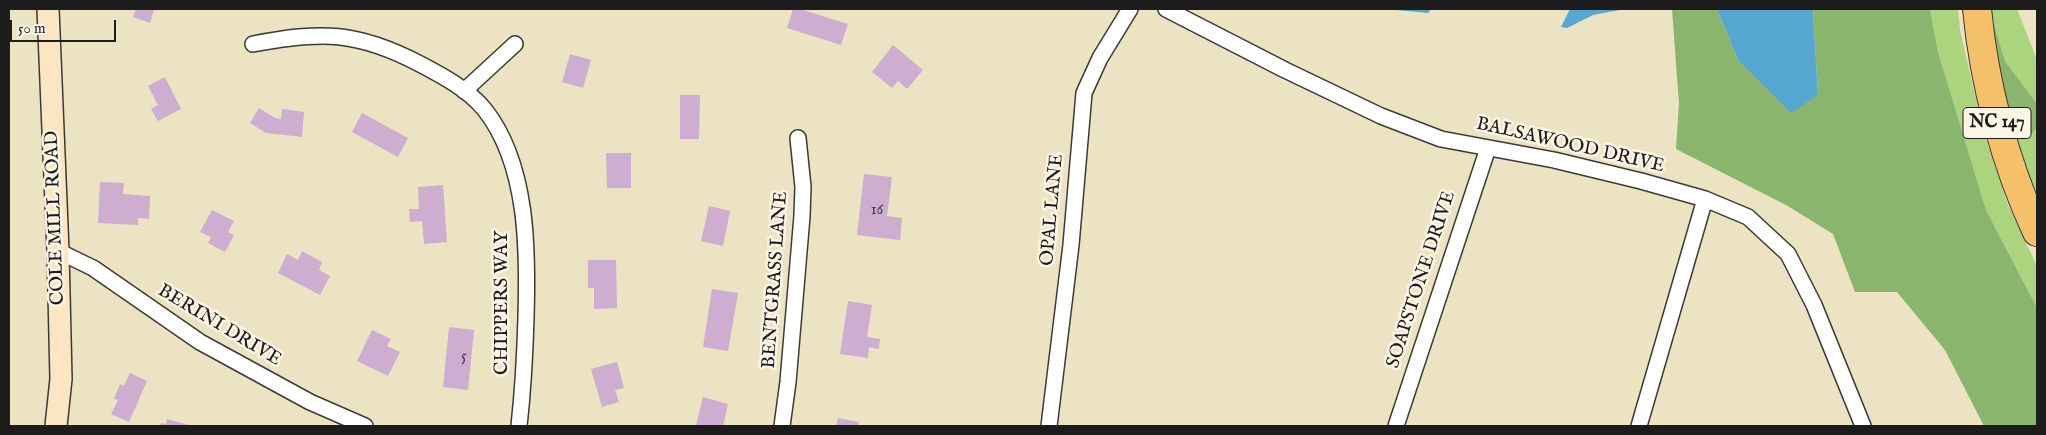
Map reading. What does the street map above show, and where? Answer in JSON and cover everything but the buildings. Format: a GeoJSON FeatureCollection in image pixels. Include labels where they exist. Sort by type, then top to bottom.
{"type":"FeatureCollection","features":[{"type":"Feature","properties":{"kind":"highway","name":"NC 147"},"geometry":{"type":"LineString","coordinates":[[1977,9],[1997,124],[2019,188],[2037,232]]}},
{"type":"Feature","properties":{"kind":"street","name":"COLE MILL ROAD"},"geometry":{"type":"LineString","coordinates":[[48,9],[58,251],[60,379],[56,426]]}},
{"type":"Feature","properties":{"kind":"street","name":"OPAL LANE"},"geometry":{"type":"LineString","coordinates":[[1049,426],[1070,254],[1084,93],[1100,58],[1130,9]]}},
{"type":"Feature","properties":{"kind":"street","name":"BALSAWOOD DRIVE"},"geometry":{"type":"LineString","coordinates":[[1166,9],[1285,70],[1381,116],[1441,139],[1573,165],[1705,199],[1748,217],[1788,254],[1814,305],[1863,426]]}},
{"type":"Feature","properties":{"kind":"street","name":"CHIPPERS WAY"},"geometry":{"type":"LineString","coordinates":[[253,44],[316,35],[361,40],[388,49],[442,76],[464,91],[484,109],[502,136],[513,167],[521,202],[527,267],[525,365],[518,426]]}},
{"type":"Feature","properties":{"kind":"street"},"geometry":{"type":"LineString","coordinates":[[464,91],[514,44]]}},
{"type":"Feature","properties":{"kind":"street","name":"BENTGRASS LANE"},"geometry":{"type":"LineString","coordinates":[[782,426],[788,382],[802,216],[803,187],[798,138]]}},
{"type":"Feature","properties":{"kind":"street","name":"SOAPSTONE DRIVE"},"geometry":{"type":"LineString","coordinates":[[1396,426],[1488,148]]}},
{"type":"Feature","properties":{"kind":"street"},"geometry":{"type":"LineString","coordinates":[[1639,426],[1705,199]]}},
{"type":"Feature","properties":{"kind":"street","name":"BERINI DRIVE"},"geometry":{"type":"LineString","coordinates":[[58,251],[93,268],[200,342],[310,402],[365,426]]}},
{"type":"Feature","properties":{"kind":"green space"},"geometry":{"type":"Polygon","coordinates":[[[1672,9],[1717,9],[1738,60],[1818,95],[1813,9],[1930,9],[1938,52],[1986,210],[2037,308],[2037,426],[1984,426],[1945,350],[1897,292],[1855,292],[1833,234],[1786,205],[1676,149],[1679,103],[1672,9]]]}},
{"type":"Feature","properties":{"kind":"green space"},"geometry":{"type":"Polygon","coordinates":[[[1930,9],[1958,9],[1960,30],[1983,130],[2008,205],[2037,266],[2037,308],[1986,210],[1938,52],[1930,9]]]}},
{"type":"Feature","properties":{"kind":"green space"},"geometry":{"type":"Polygon","coordinates":[[[1986,9],[2017,9],[2037,60],[2037,104],[2005,61],[1991,16],[1986,9]]]}},
{"type":"Feature","properties":{"kind":"green space"},"geometry":{"type":"Polygon","coordinates":[[[1991,15],[2005,61],[2037,104],[2037,128],[2028,137],[2017,137],[2010,127],[2005,114],[1995,61],[1991,15]]]}},
{"type":"Feature","properties":{"kind":"green space"},"geometry":{"type":"Polygon","coordinates":[[[2037,128],[2037,201],[2010,130],[2037,128]]]}},
{"type":"Feature","properties":{"kind":"water"},"geometry":{"type":"Polygon","coordinates":[[[1385,9],[1431,9],[1428,13],[1385,9]]]}},
{"type":"Feature","properties":{"kind":"water"},"geometry":{"type":"Polygon","coordinates":[[[1570,9],[1625,9],[1593,15],[1567,28],[1561,27],[1570,9]]]}},
{"type":"Feature","properties":{"kind":"water"},"geometry":{"type":"Polygon","coordinates":[[[1717,9],[1813,9],[1818,95],[1791,113],[1738,60],[1717,9]]]}}]}
